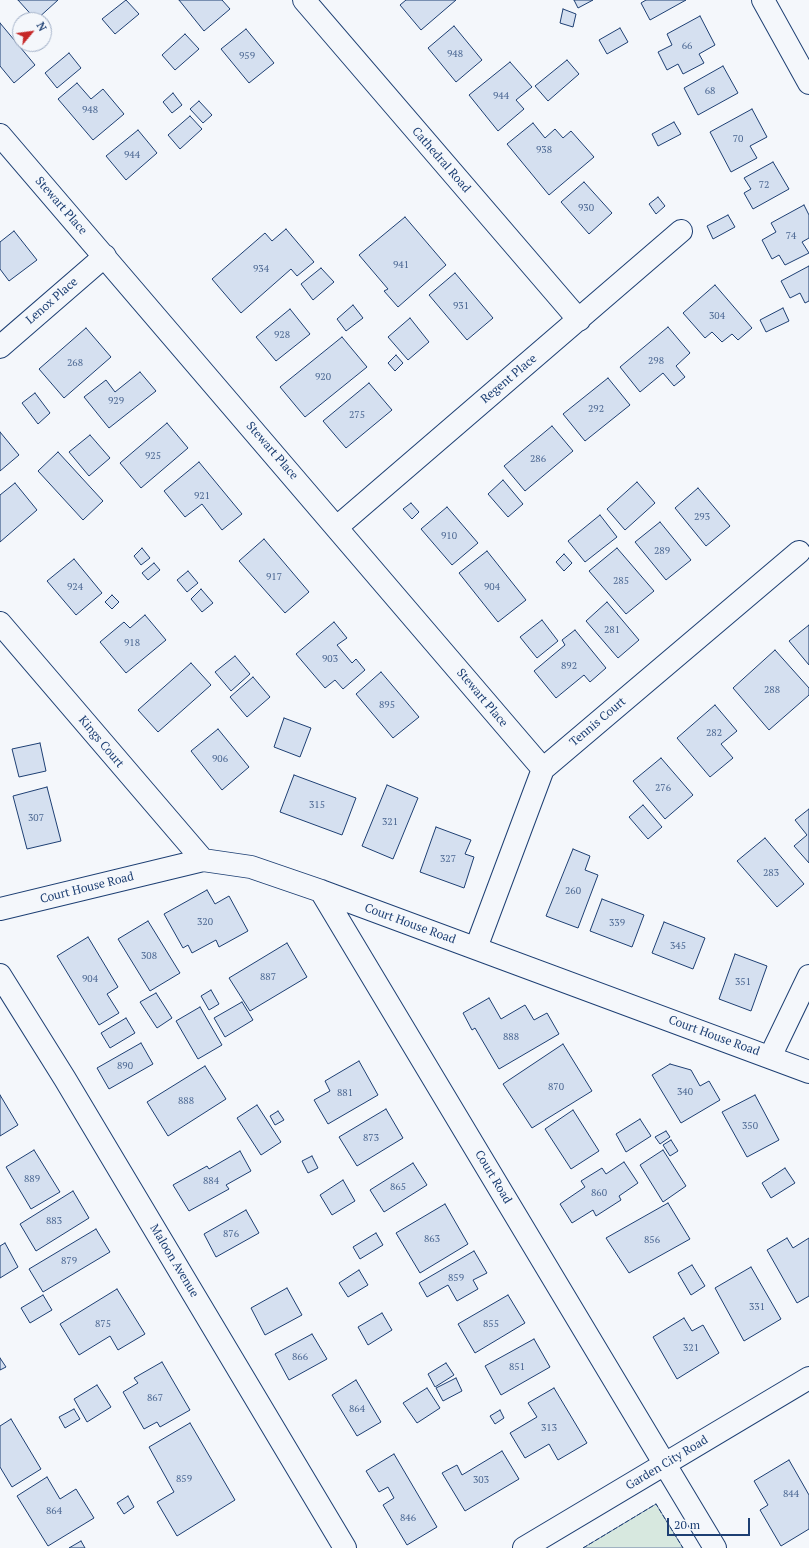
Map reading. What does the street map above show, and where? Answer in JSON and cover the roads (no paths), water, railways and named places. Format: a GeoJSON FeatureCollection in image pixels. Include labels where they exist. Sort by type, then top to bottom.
{"type":"FeatureCollection","features":[{"type":"Feature","properties":{"kind":"street","name":"Cathedral Road"},"geometry":{"type":"LineString","coordinates":[[304,0],[579,320]]}},
{"type":"Feature","properties":{"kind":"street"},"geometry":{"type":"LineString","coordinates":[[763,0],[809,83]]}},
{"type":"Feature","properties":{"kind":"street","name":"Stewart Place"},"geometry":{"type":"LineString","coordinates":[[0,135],[543,769]]}},
{"type":"Feature","properties":{"kind":"street","name":"Regent Place"},"geometry":{"type":"LineString","coordinates":[[337,527],[681,231]]}},
{"type":"Feature","properties":{"kind":"street","name":"Lenox Place"},"geometry":{"type":"LineString","coordinates":[[0,347],[105,256]]}},
{"type":"Feature","properties":{"kind":"street","name":"Tennis Court"},"geometry":{"type":"LineString","coordinates":[[476,948],[543,769],[799,552]]}},
{"type":"Feature","properties":{"kind":"street","name":"Kings Court"},"geometry":{"type":"LineString","coordinates":[[0,623],[202,860]]}},
{"type":"Feature","properties":{"kind":"street","name":"Court House Road"},"geometry":{"type":"LineString","coordinates":[[0,909],[202,860],[251,867],[321,891],[809,1072]]}},
{"type":"Feature","properties":{"kind":"street","name":"Court Road"},"geometry":{"type":"LineString","coordinates":[[321,891],[715,1548]]}},
{"type":"Feature","properties":{"kind":"street","name":"Maloon Avenue"},"geometry":{"type":"LineString","coordinates":[[0,975],[65,1079],[345,1548]]}},
{"type":"Feature","properties":{"kind":"street"},"geometry":{"type":"LineString","coordinates":[[770,1057],[809,976]]}},
{"type":"Feature","properties":{"kind":"street","name":"Garden City Road"},"geometry":{"type":"LineString","coordinates":[[524,1548],[809,1378]]}}]}
